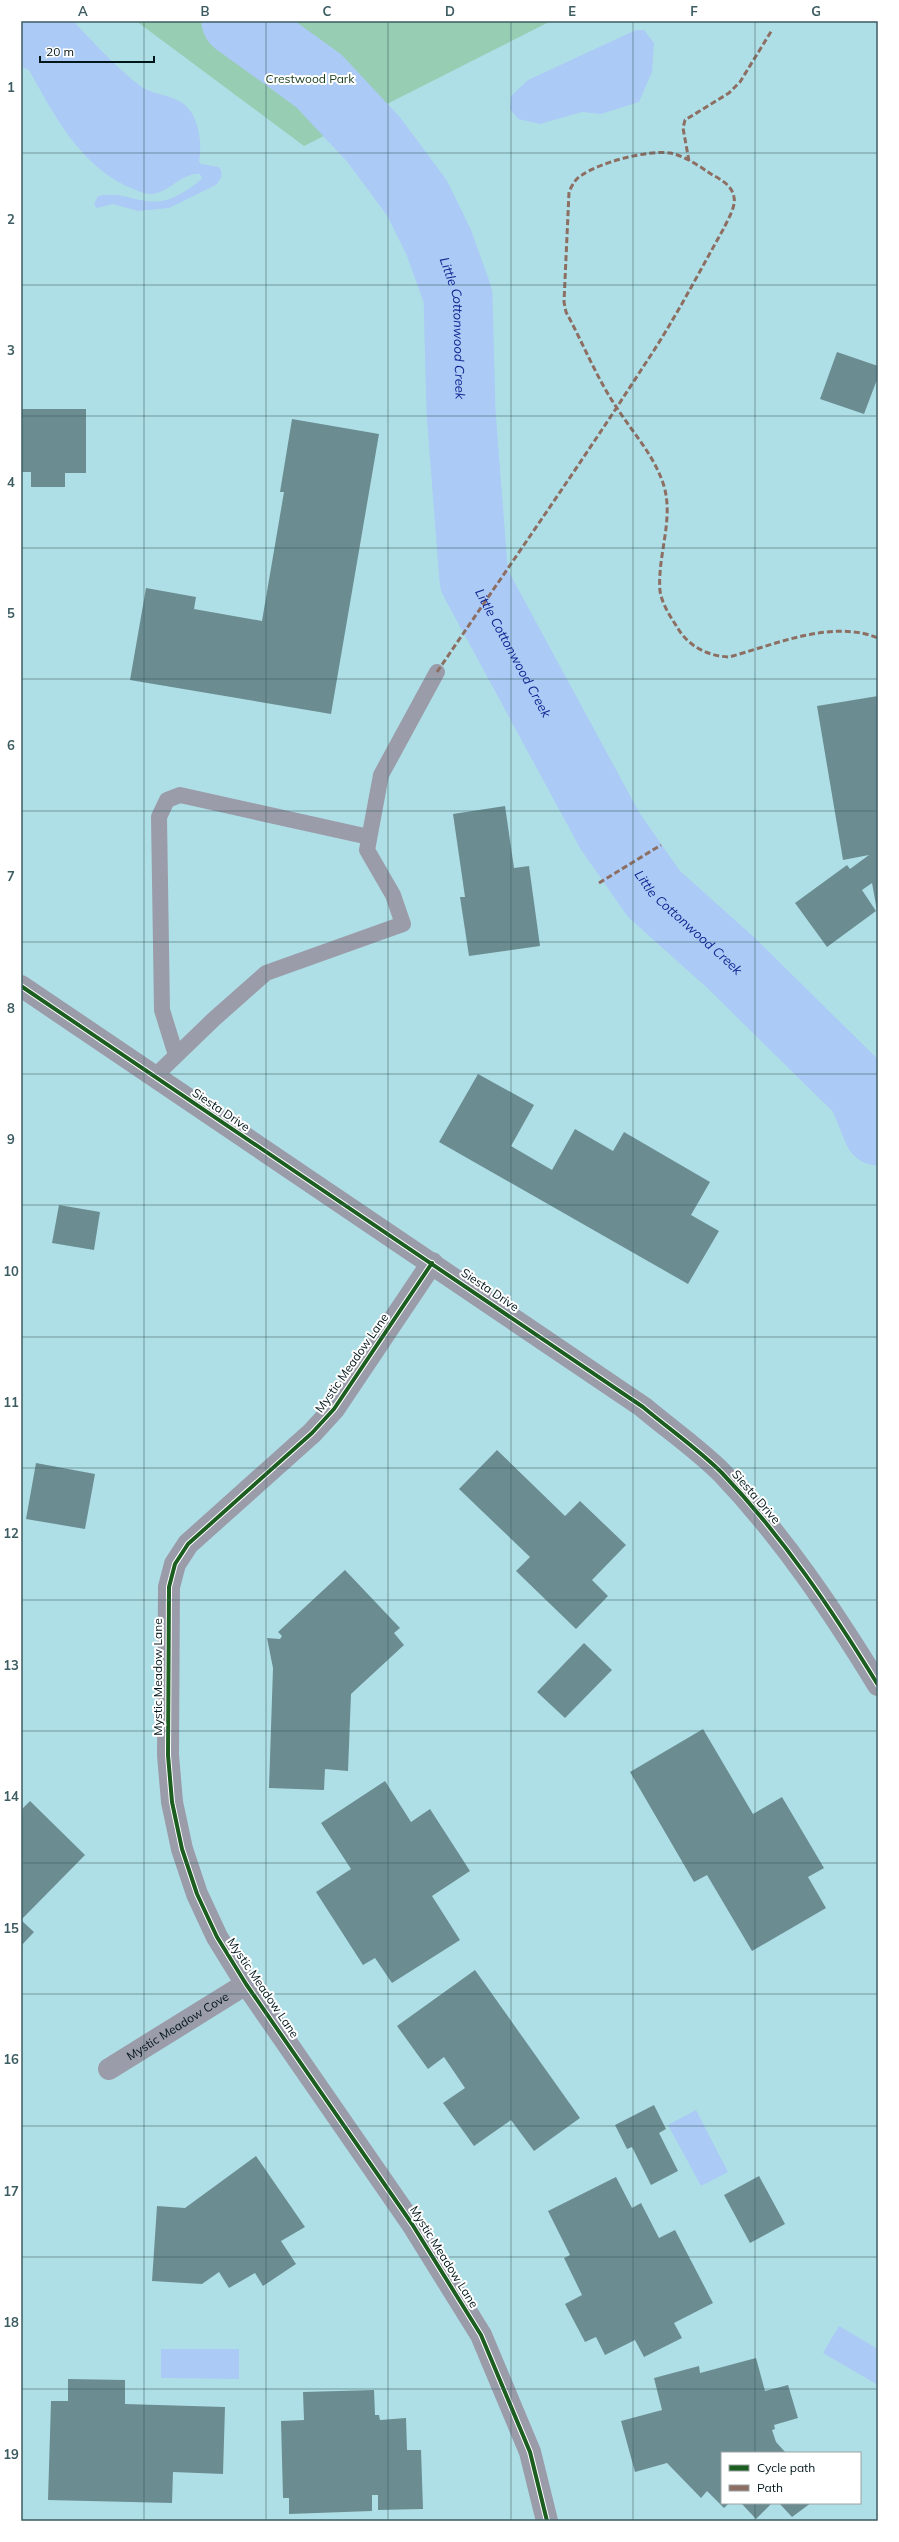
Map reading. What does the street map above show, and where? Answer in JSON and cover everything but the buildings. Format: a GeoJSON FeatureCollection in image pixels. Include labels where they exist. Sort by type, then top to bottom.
{"type":"FeatureCollection","features":[{"type":"Feature","properties":{"kind":"street","name":"Siesta Drive"},"geometry":{"type":"LineString","coordinates":[[21,986],[643,1407],[721,1472],[784,1545],[833,1612],[878,1685]]}},
{"type":"Feature","properties":{"kind":"street","name":"Mystic Meadow Lane"},"geometry":{"type":"LineString","coordinates":[[432,1264],[334,1409],[312,1433],[188,1544],[175,1564],[169,1587],[168,1755],[172,1802],[182,1849],[197,1894],[217,1937],[246,1984],[412,2224],[481,2335],[530,2452],[547,2521]]}},
{"type":"Feature","properties":{"kind":"street","name":"Mystic Meadow Cove"},"geometry":{"type":"LineString","coordinates":[[109,2069],[246,1984]]}},
{"type":"Feature","properties":{"kind":"lane"},"geometry":{"type":"LineString","coordinates":[[154,1077],[266,973],[404,924],[393,895],[367,850],[381,775],[437,672]]}},
{"type":"Feature","properties":{"kind":"lane"},"geometry":{"type":"LineString","coordinates":[[176,1055],[162,1010],[159,817],[166,800],[180,795],[369,837]]}},
{"type":"Feature","properties":{"kind":"green space","name":"Crestwood Park"},"geometry":{"type":"Polygon","coordinates":[[[136,21],[551,21],[304,146],[136,21]]]}},
{"type":"Feature","properties":{"kind":"water"},"geometry":{"type":"Polygon","coordinates":[[[21,21],[73,21],[113,62],[143,88],[179,101],[185,105],[191,112],[198,127],[200,145],[199,161],[201,164],[219,167],[221,170],[221,176],[216,185],[169,208],[138,211],[113,204],[97,208],[94,204],[98,196],[110,195],[149,201],[170,199],[182,193],[202,178],[200,174],[194,174],[182,179],[165,190],[150,194],[143,193],[126,186],[109,176],[94,164],[69,136],[48,104],[29,70],[21,67],[21,21]]]}},
{"type":"Feature","properties":{"kind":"water"},"geometry":{"type":"Polygon","coordinates":[[[636,30],[644,30],[654,43],[652,72],[639,102],[601,114],[582,112],[540,124],[518,119],[510,109],[511,96],[528,80],[636,30]]]}},
{"type":"Feature","properties":{"kind":"water"},"geometry":{"type":"Polygon","coordinates":[[[696,2110],[728,2172],[701,2186],[668,2125],[696,2110]]]}},
{"type":"Feature","properties":{"kind":"water"},"geometry":{"type":"Polygon","coordinates":[[[839,2326],[878,2349],[878,2385],[823,2353],[839,2326]]]}},
{"type":"Feature","properties":{"kind":"water"},"geometry":{"type":"Polygon","coordinates":[[[161,2349],[239,2349],[239,2379],[161,2378],[161,2349]]]}},
{"type":"Feature","properties":{"kind":"waterway","name":"Little Cottonwood Creek"},"geometry":{"type":"LineString","coordinates":[[236,21],[319,81],[374,140],[417,198],[439,243],[458,296],[461,412],[474,580],[610,831],[654,894],[730,962],[862,1092],[878,1131]]}},
{"type":"Feature","properties":{"kind":"marked path"},"geometry":{"type":"LineString","coordinates":[[689,161],[683,128],[685,120],[729,93],[740,82],[772,30]]}},
{"type":"Feature","properties":{"kind":"marked path"},"geometry":{"type":"LineString","coordinates":[[437,672],[594,442],[620,403],[656,348],[686,297],[731,213],[734,205],[733,193],[722,180],[681,156],[670,153],[649,153],[624,158],[590,170],[580,176],[573,184],[569,192],[564,302],[566,312],[603,385],[610,397],[617,408],[648,453],[659,472],[663,483],[666,496],[667,523],[661,564],[660,591],[664,605],[681,634],[692,645],[713,655],[729,657],[784,641],[823,632],[842,631],[860,633],[878,638]]}},
{"type":"Feature","properties":{"kind":"marked path"},"geometry":{"type":"LineString","coordinates":[[599,883],[661,845]]}},
{"type":"Feature","properties":{"kind":"cycle path"},"geometry":{"type":"LineString","coordinates":[[21,986],[643,1407],[693,1447],[722,1473],[786,1548],[825,1602],[878,1685]]}},
{"type":"Feature","properties":{"kind":"cycle path"},"geometry":{"type":"LineString","coordinates":[[432,1263],[334,1409],[312,1433],[188,1544],[175,1564],[169,1587],[168,1755],[172,1802],[182,1849],[197,1894],[217,1937],[246,1984],[412,2224],[481,2335],[530,2452],[547,2521]]}}]}
